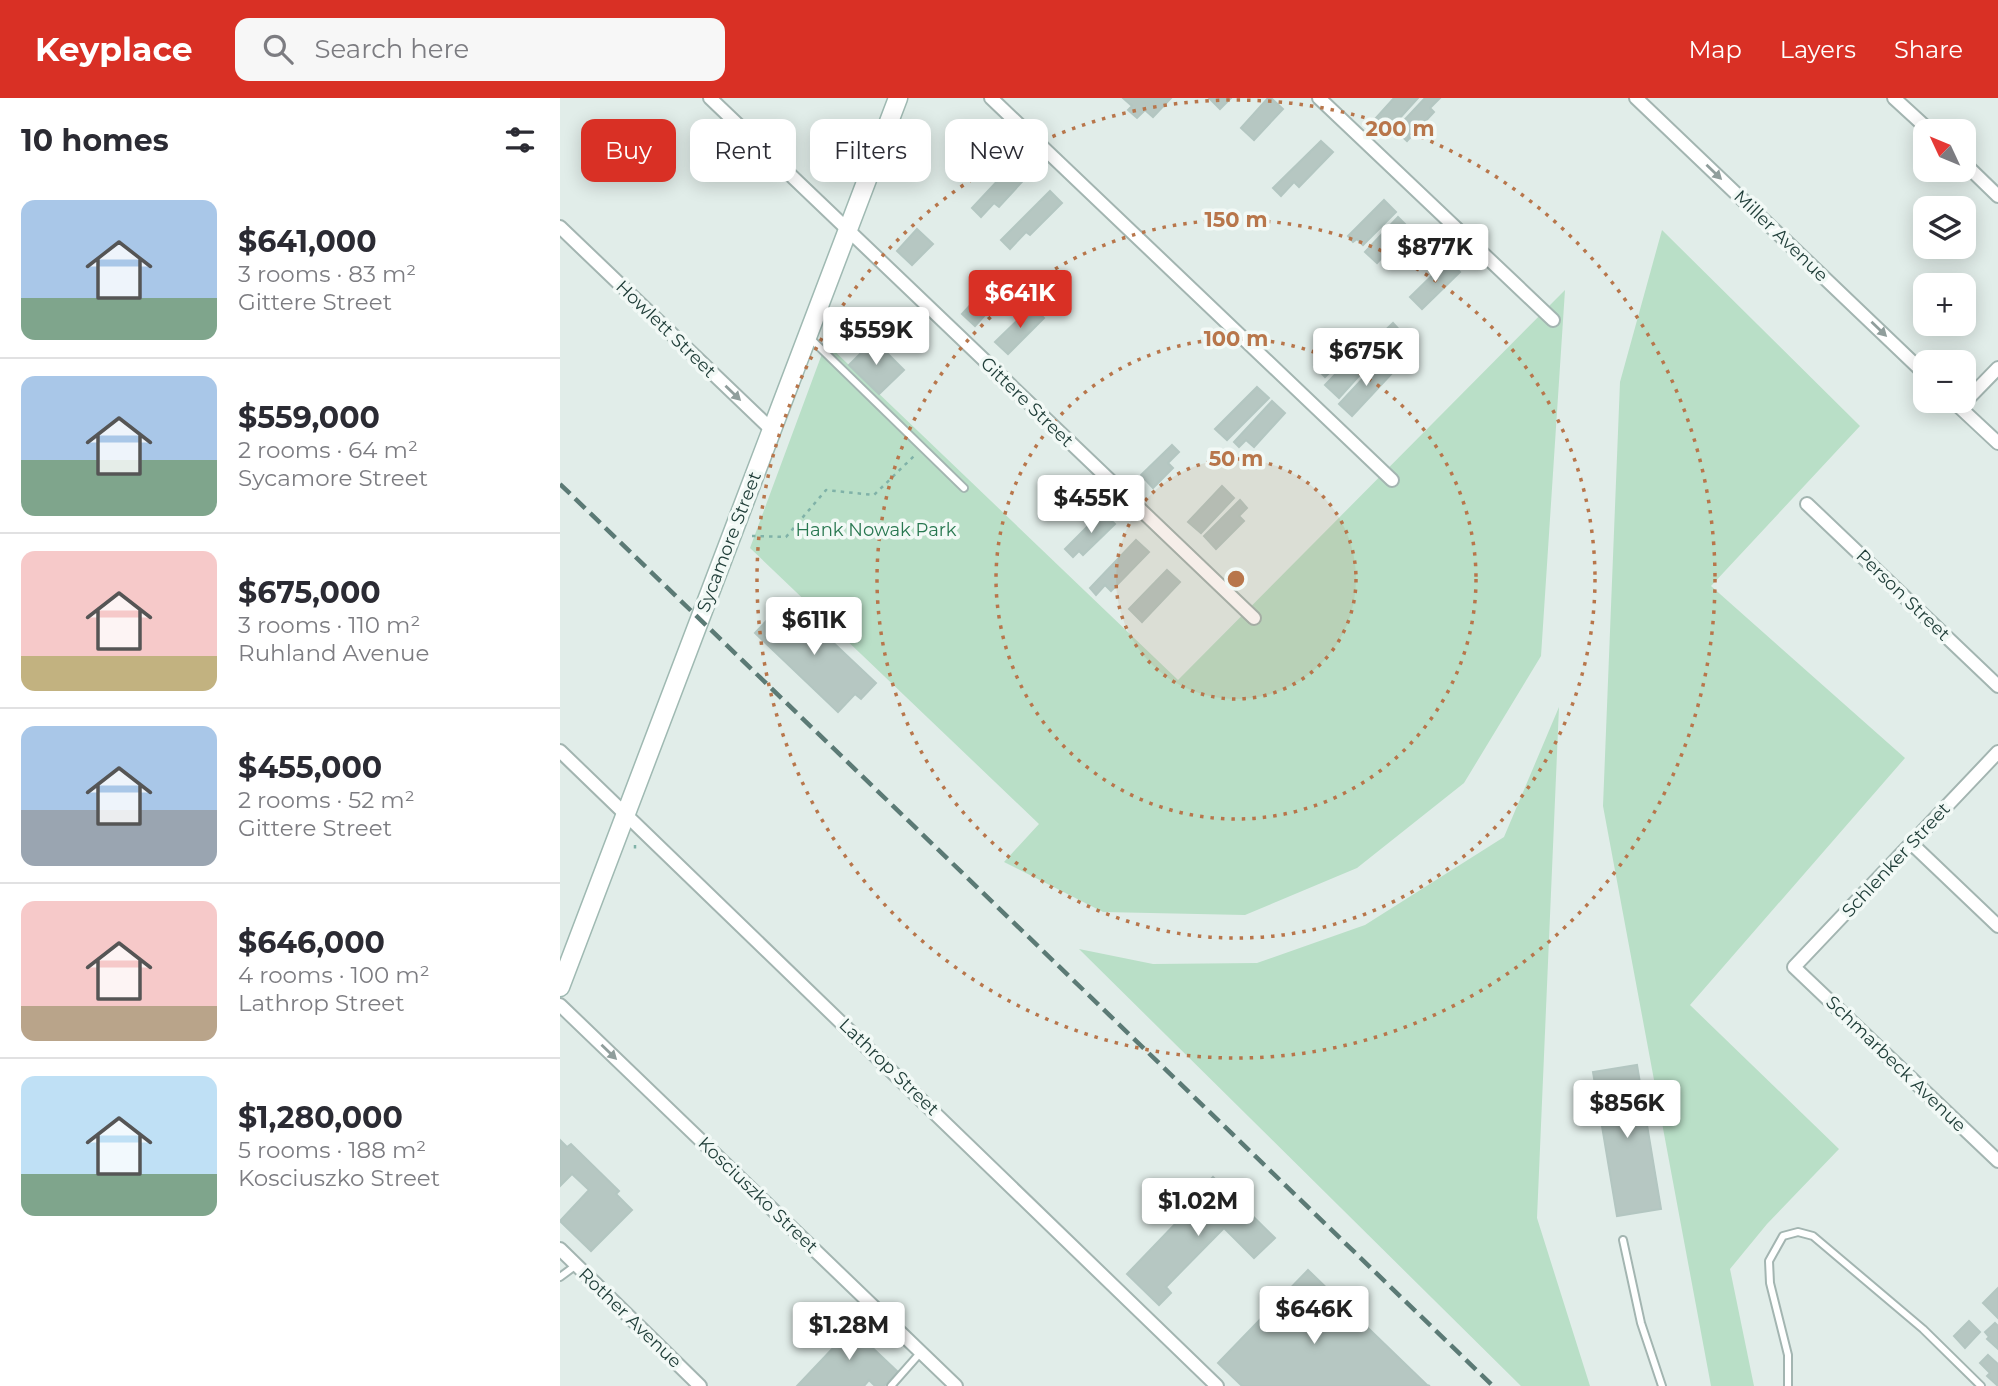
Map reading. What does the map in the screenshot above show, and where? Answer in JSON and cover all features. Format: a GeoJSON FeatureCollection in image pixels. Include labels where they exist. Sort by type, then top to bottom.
{"type":"FeatureCollection","features":[{"type":"Feature","properties":{"kind":"street","name":"Gittere Street"},"geometry":{"type":"LineString","coordinates":[[710,98],[1254,618]]}},
{"type":"Feature","properties":{"kind":"street","name":"Sycamore Street"},"geometry":{"type":"LineString","coordinates":[[561,979],[898,98]]}},
{"type":"Feature","properties":{"kind":"street"},"geometry":{"type":"LineString","coordinates":[[991,98],[1392,480]]}},
{"type":"Feature","properties":{"kind":"street"},"geometry":{"type":"LineString","coordinates":[[1319,98],[1553,320]]}},
{"type":"Feature","properties":{"kind":"street","name":"Miller Avenue"},"geometry":{"type":"LineString","coordinates":[[1636,98],[1913,363]]}},
{"type":"Feature","properties":{"kind":"street"},"geometry":{"type":"LineString","coordinates":[[1894,98],[1917,119]]}},
{"type":"Feature","properties":{"kind":"street"},"geometry":{"type":"LineString","coordinates":[[1976,175],[1998,196]]}},
{"type":"Feature","properties":{"kind":"street","name":"Howlett Street"},"geometry":{"type":"LineString","coordinates":[[560,227],[772,430]]}},
{"type":"Feature","properties":{"kind":"street"},"geometry":{"type":"LineString","coordinates":[[1976,387],[1998,368]]}},
{"type":"Feature","properties":{"kind":"street"},"geometry":{"type":"LineString","coordinates":[[1967,413],[1997,441]]}},
{"type":"Feature","properties":{"kind":"street","name":"Person Street"},"geometry":{"type":"LineString","coordinates":[[1807,504],[1998,686]]}},
{"type":"Feature","properties":{"kind":"street","name":"Lathrop Street"},"geometry":{"type":"LineString","coordinates":[[560,751],[1217,1386]]}},
{"type":"Feature","properties":{"kind":"street","name":"Schlenker Street"},"geometry":{"type":"LineString","coordinates":[[1794,967],[1998,752]]}},
{"type":"Feature","properties":{"kind":"street"},"geometry":{"type":"LineString","coordinates":[[1912,844],[1998,926]]}},
{"type":"Feature","properties":{"kind":"street","name":"Schmarbeck Avenue"},"geometry":{"type":"LineString","coordinates":[[1794,967],[1998,1161]]}},
{"type":"Feature","properties":{"kind":"street","name":"Kosciuszko Street"},"geometry":{"type":"LineString","coordinates":[[560,1004],[956,1386]]}},
{"type":"Feature","properties":{"kind":"street","name":"Rother Avenue"},"geometry":{"type":"LineString","coordinates":[[560,1249],[700,1386]]}},
{"type":"Feature","properties":{"kind":"lane"},"geometry":{"type":"LineString","coordinates":[[807,335],[964,488]]}},
{"type":"Feature","properties":{"kind":"lane"},"geometry":{"type":"LineString","coordinates":[[1788,1386],[1788,1354],[1770,1283],[1769,1261],[1783,1236],[1798,1232],[1813,1236],[1923,1329],[1981,1386]]}},
{"type":"Feature","properties":{"kind":"lane"},"geometry":{"type":"LineString","coordinates":[[1623,1240],[1641,1323],[1662,1386]]}},
{"type":"Feature","properties":{"kind":"lane"},"geometry":{"type":"LineString","coordinates":[[560,1277],[576,1265]]}},
{"type":"Feature","properties":{"kind":"lane"},"geometry":{"type":"LineString","coordinates":[[891,1386],[921,1352]]}},
{"type":"Feature","properties":{"kind":"path"},"geometry":{"type":"LineString","coordinates":[[752,536],[786,537],[826,491],[874,495],[923,447]]}},
{"type":"Feature","properties":{"kind":"green space"},"geometry":{"type":"Polygon","coordinates":[[[1662,230],[1860,426],[1711,586],[1905,758],[1690,1005],[1839,1149],[1767,1224],[1730,1269],[1754,1386],[1711,1386],[1603,806],[1620,382],[1662,230]]]}},
{"type":"Feature","properties":{"kind":"green space","name":"Hank Nowak Park"},"geometry":{"type":"Polygon","coordinates":[[[1565,290],[1541,656],[1464,783],[1357,868],[1245,915],[1103,912],[1004,862],[1039,824],[750,548],[826,343],[1178,680],[1565,290]]]}},
{"type":"Feature","properties":{"kind":"green space"},"geometry":{"type":"Polygon","coordinates":[[[1559,707],[1537,1218],[1590,1386],[1521,1386],[1079,949],[1153,964],[1257,963],[1365,925],[1504,837],[1559,707]]]}},
{"type":"Feature","properties":{"kind":"building"},"geometry":{"type":"Polygon","coordinates":[[[1123,98],[1171,98],[1153,117],[1145,110],[1137,118],[1128,110],[1132,106],[1123,98]]]}},
{"type":"Feature","properties":{"kind":"building"},"geometry":{"type":"Polygon","coordinates":[[[1209,98],[1231,98],[1220,109],[1209,98]]]}},
{"type":"Feature","properties":{"kind":"building"},"geometry":{"type":"Polygon","coordinates":[[[1268,98],[1283,109],[1254,140],[1241,128],[1268,98]]]}},
{"type":"Feature","properties":{"kind":"building"},"geometry":{"type":"Polygon","coordinates":[[[1394,98],[1418,98],[1389,130],[1376,118],[1394,98]]]}},
{"type":"Feature","properties":{"kind":"building"},"geometry":{"type":"Polygon","coordinates":[[[1425,98],[1440,98],[1430,108],[1434,112],[1407,141],[1395,130],[1425,98]]]}},
{"type":"Feature","properties":{"kind":"building"},"geometry":{"type":"Polygon","coordinates":[[[1321,141],[1333,152],[1299,187],[1294,182],[1281,196],[1273,188],[1321,141]]]}},
{"type":"Feature","properties":{"kind":"building"},"geometry":{"type":"Polygon","coordinates":[[[996,182],[1022,182],[999,207],[994,203],[981,217],[972,208],[996,182]]]}},
{"type":"Feature","properties":{"kind":"building"},"geometry":{"type":"Polygon","coordinates":[[[1050,191],[1062,203],[1030,235],[1026,232],[1010,249],[1001,240],[1050,191]]]}},
{"type":"Feature","properties":{"kind":"building"},"geometry":{"type":"Polygon","coordinates":[[[1384,200],[1396,212],[1363,245],[1357,239],[1353,242],[1348,236],[1384,200]]]}},
{"type":"Feature","properties":{"kind":"building"},"geometry":{"type":"Polygon","coordinates":[[[1398,217],[1409,228],[1377,263],[1365,252],[1398,217]]]}},
{"type":"Feature","properties":{"kind":"building"},"geometry":{"type":"Polygon","coordinates":[[[917,229],[933,244],[912,265],[897,251],[917,229]]]}},
{"type":"Feature","properties":{"kind":"building"},"geometry":{"type":"Polygon","coordinates":[[[1448,260],[1460,272],[1422,309],[1410,297],[1448,260]]]}},
{"type":"Feature","properties":{"kind":"building"},"geometry":{"type":"Polygon","coordinates":[[[999,274],[1007,283],[1002,288],[1006,292],[975,326],[962,314],[999,274]]]}},
{"type":"Feature","properties":{"kind":"building"},"geometry":{"type":"Polygon","coordinates":[[[1032,306],[1044,318],[1008,354],[995,342],[1032,306]]]}},
{"type":"Feature","properties":{"kind":"building"},"geometry":{"type":"Polygon","coordinates":[[[1393,323],[1404,335],[1385,353],[1374,341],[1393,323]]]}},
{"type":"Feature","properties":{"kind":"building"},"geometry":{"type":"Polygon","coordinates":[[[1344,335],[1356,347],[1325,377],[1314,365],[1344,335]]]}},
{"type":"Feature","properties":{"kind":"building"},"geometry":{"type":"Polygon","coordinates":[[[874,340],[904,370],[879,394],[849,365],[874,340]]]}},
{"type":"Feature","properties":{"kind":"building"},"geometry":{"type":"Polygon","coordinates":[[[1353,356],[1366,368],[1339,398],[1325,385],[1353,356]]]}},
{"type":"Feature","properties":{"kind":"building"},"geometry":{"type":"Polygon","coordinates":[[[1381,359],[1394,371],[1352,416],[1339,404],[1381,359]]]}},
{"type":"Feature","properties":{"kind":"building"},"geometry":{"type":"Polygon","coordinates":[[[1257,387],[1269,398],[1227,440],[1215,429],[1257,387]]]}},
{"type":"Feature","properties":{"kind":"building"},"geometry":{"type":"Polygon","coordinates":[[[1272,401],[1285,413],[1254,447],[1246,440],[1239,447],[1234,442],[1272,401]]]}},
{"type":"Feature","properties":{"kind":"building"},"geometry":{"type":"Polygon","coordinates":[[[1172,445],[1179,452],[1168,463],[1173,468],[1153,488],[1141,475],[1172,445]]]}},
{"type":"Feature","properties":{"kind":"building"},"geometry":{"type":"Polygon","coordinates":[[[1222,486],[1234,498],[1201,533],[1188,522],[1222,486]]]}},
{"type":"Feature","properties":{"kind":"building"},"geometry":{"type":"Polygon","coordinates":[[[1240,500],[1247,508],[1239,516],[1244,521],[1216,549],[1204,536],[1240,500]]]}},
{"type":"Feature","properties":{"kind":"building"},"geometry":{"type":"Polygon","coordinates":[[[1102,512],[1115,524],[1083,555],[1079,551],[1073,557],[1065,549],[1102,512]]]}},
{"type":"Feature","properties":{"kind":"building"},"geometry":{"type":"Polygon","coordinates":[[[1136,540],[1149,552],[1111,591],[1105,585],[1096,595],[1090,588],[1136,540]]]}},
{"type":"Feature","properties":{"kind":"building"},"geometry":{"type":"Polygon","coordinates":[[[1167,570],[1180,582],[1142,622],[1129,609],[1167,570]]]}},
{"type":"Feature","properties":{"kind":"building"},"geometry":{"type":"Polygon","coordinates":[[[787,599],[876,683],[861,699],[855,694],[838,712],[755,633],[787,599]]]}},
{"type":"Feature","properties":{"kind":"building"},"geometry":{"type":"Polygon","coordinates":[[[1637,1065],[1661,1209],[1617,1216],[1593,1072],[1637,1065]]]}},
{"type":"Feature","properties":{"kind":"building"},"geometry":{"type":"Polygon","coordinates":[[[560,1140],[567,1147],[571,1144],[619,1191],[616,1194],[632,1210],[591,1251],[560,1221],[589,1190],[572,1174],[560,1186],[560,1140]]]}},
{"type":"Feature","properties":{"kind":"building"},"geometry":{"type":"Polygon","coordinates":[[[1213,1177],[1275,1238],[1254,1258],[1224,1228],[1166,1287],[1171,1293],[1159,1305],[1127,1274],[1179,1220],[1175,1216],[1213,1177]]]}},
{"type":"Feature","properties":{"kind":"building"},"geometry":{"type":"Polygon","coordinates":[[[1308,1270],[1430,1386],[1242,1386],[1218,1363],[1308,1270]]]}},
{"type":"Feature","properties":{"kind":"building"},"geometry":{"type":"Polygon","coordinates":[[[1998,1288],[1998,1318],[1983,1303],[1998,1288]]]}},
{"type":"Feature","properties":{"kind":"building"},"geometry":{"type":"Polygon","coordinates":[[[841,1318],[898,1372],[884,1386],[875,1386],[869,1380],[864,1386],[797,1386],[835,1346],[824,1336],[841,1318]]]}},
{"type":"Feature","properties":{"kind":"building"},"geometry":{"type":"Polygon","coordinates":[[[1969,1321],[1980,1332],[1965,1348],[1954,1336],[1969,1321]]]}},
{"type":"Feature","properties":{"kind":"building"},"geometry":{"type":"Polygon","coordinates":[[[1995,1323],[1998,1326],[1998,1349],[1987,1339],[1989,1337],[1985,1332],[1995,1323]]]}},
{"type":"Feature","properties":{"kind":"building"},"geometry":{"type":"Polygon","coordinates":[[[1988,1355],[1998,1364],[1998,1386],[1987,1376],[1990,1373],[1980,1363],[1988,1355]]]}},
{"type":"Feature","properties":{"kind":"railway"},"geometry":{"type":"LineString","coordinates":[[560,484],[1493,1386]]}}]}
